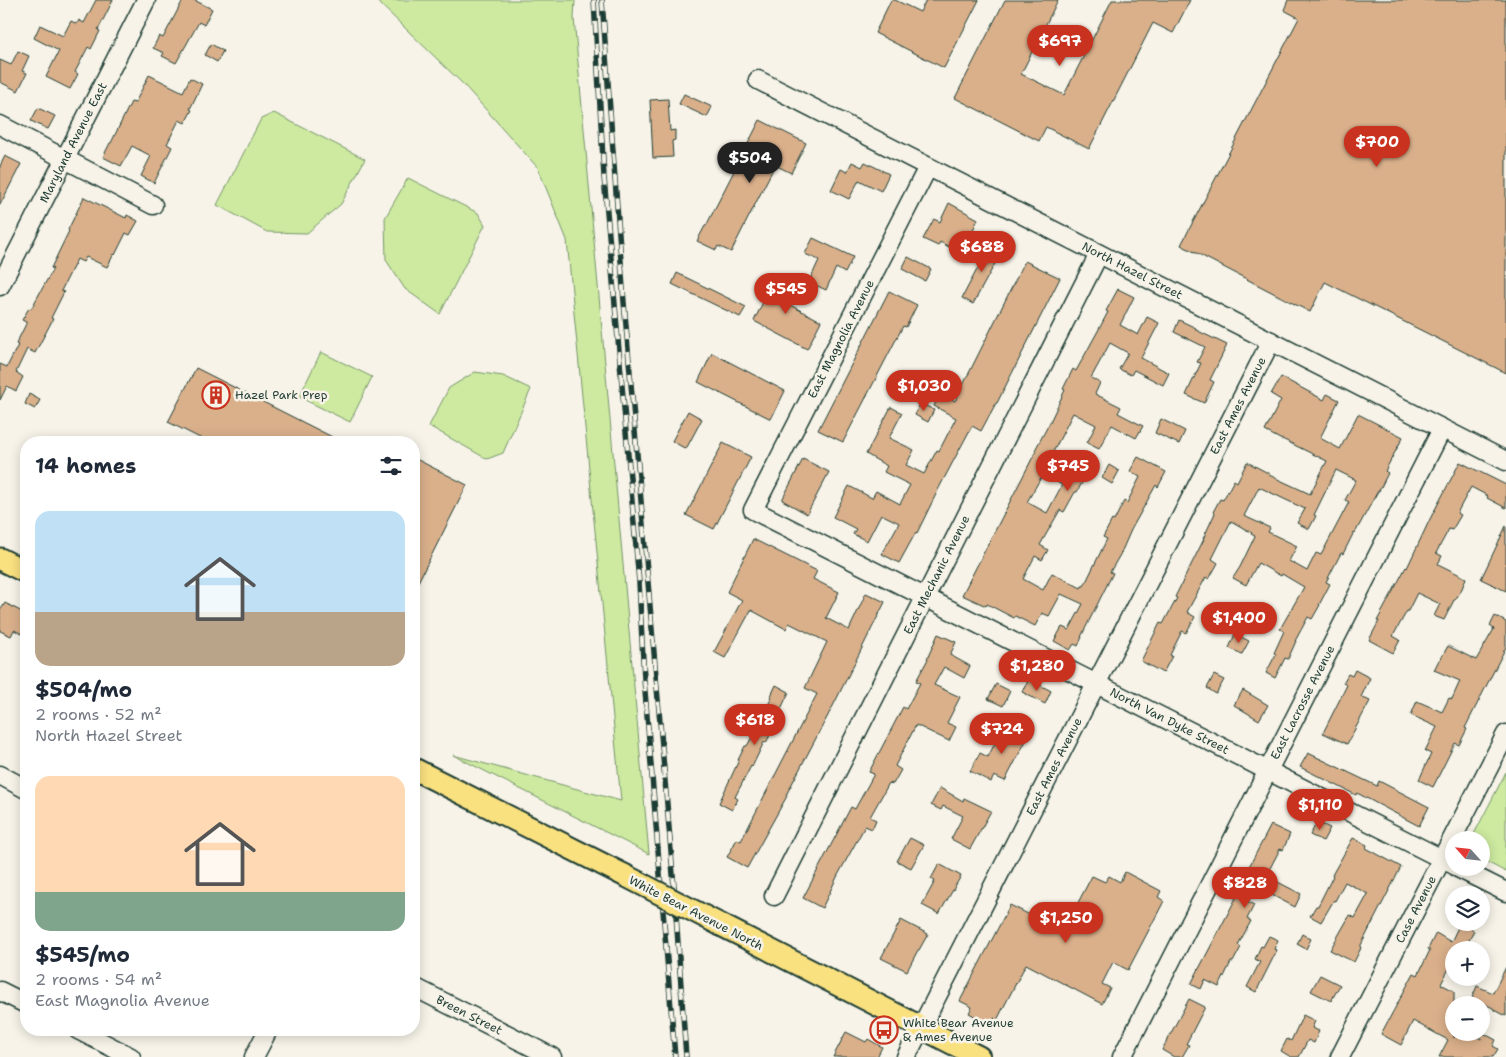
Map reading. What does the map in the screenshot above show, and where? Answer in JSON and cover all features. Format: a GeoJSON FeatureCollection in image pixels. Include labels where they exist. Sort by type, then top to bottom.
{"type":"FeatureCollection","features":[{"type":"Feature","properties":{"kind":"main road"},"geometry":{"type":"LineString","coordinates":[[0,559],[20,569]]}},
{"type":"Feature","properties":{"kind":"main road","name":"White Bear Avenue North"},"geometry":{"type":"LineString","coordinates":[[420,772],[978,1057]]}},
{"type":"Feature","properties":{"kind":"street","name":"Maryland Avenue East"},"geometry":{"type":"LineString","coordinates":[[0,286],[146,0]]}},
{"type":"Feature","properties":{"kind":"street","name":"North Hazel Street"},"geometry":{"type":"LineString","coordinates":[[758,80],[1506,461]]}},
{"type":"Feature","properties":{"kind":"street"},"geometry":{"type":"LineString","coordinates":[[0,124],[153,205]]}},
{"type":"Feature","properties":{"kind":"street","name":"East Magnolia Avenue"},"geometry":{"type":"LineString","coordinates":[[753,510],[928,167]]}},
{"type":"Feature","properties":{"kind":"street","name":"East Mechanic Avenue"},"geometry":{"type":"LineString","coordinates":[[774,896],[1099,254]]}},
{"type":"Feature","properties":{"kind":"street","name":"East Ames Avenue"},"geometry":{"type":"LineString","coordinates":[[906,1057],[1271,342]]}},
{"type":"Feature","properties":{"kind":"street","name":"East Lacrosse Avenue"},"geometry":{"type":"LineString","coordinates":[[1122,1057],[1442,429]]}},
{"type":"Feature","properties":{"kind":"street","name":"North Van Dyke Street"},"geometry":{"type":"LineString","coordinates":[[753,510],[1445,860]]}},
{"type":"Feature","properties":{"kind":"street","name":"Case Avenue"},"geometry":{"type":"LineString","coordinates":[[1462,831],[1506,734]]}},
{"type":"Feature","properties":{"kind":"street"},"geometry":{"type":"LineString","coordinates":[[0,775],[20,786]]}},
{"type":"Feature","properties":{"kind":"street","name":"Case Avenue"},"geometry":{"type":"LineString","coordinates":[[1340,1057],[1445,867]]}},
{"type":"Feature","properties":{"kind":"street"},"geometry":{"type":"LineString","coordinates":[[1474,876],[1506,892]]}},
{"type":"Feature","properties":{"kind":"street"},"geometry":{"type":"LineString","coordinates":[[0,991],[20,1001]]}},
{"type":"Feature","properties":{"kind":"street","name":"Breen Street"},"geometry":{"type":"LineString","coordinates":[[420,991],[552,1057]]}},
{"type":"Feature","properties":{"kind":"street"},"geometry":{"type":"LineString","coordinates":[[90,1036],[131,1057]]}},
{"type":"Feature","properties":{"kind":"street"},"geometry":{"type":"LineString","coordinates":[[254,1057],[265,1036]]}},
{"type":"Feature","properties":{"kind":"green space"},"geometry":{"type":"Polygon","coordinates":[[[376,0],[575,0],[574,18],[649,854],[453,755],[621,801],[567,240],[538,168],[464,85],[376,0]]]}},
{"type":"Feature","properties":{"kind":"green space"},"geometry":{"type":"Polygon","coordinates":[[[274,113],[365,159],[341,204],[307,233],[267,232],[217,205],[261,119],[274,113]]]}},
{"type":"Feature","properties":{"kind":"green space"},"geometry":{"type":"Polygon","coordinates":[[[408,178],[478,213],[485,225],[440,314],[405,289],[386,260],[385,218],[408,178]]]}},
{"type":"Feature","properties":{"kind":"green space"},"geometry":{"type":"Polygon","coordinates":[[[321,352],[372,377],[350,422],[299,397],[321,352]]]}},
{"type":"Feature","properties":{"kind":"green space"},"geometry":{"type":"Polygon","coordinates":[[[475,372],[503,376],[531,389],[503,453],[487,459],[429,426],[449,388],[475,372]]]}},
{"type":"Feature","properties":{"kind":"green space"},"geometry":{"type":"Polygon","coordinates":[[[1506,772],[1506,872],[1490,864],[1490,831],[1476,831],[1506,772]]]}},
{"type":"Feature","properties":{"kind":"building"},"geometry":{"type":"Polygon","coordinates":[[[96,0],[113,0],[91,49],[88,47],[75,72],[78,74],[70,89],[46,77],[59,51],[34,38],[40,25],[63,36],[71,21],[77,24],[79,20],[84,23],[96,0]]]}},
{"type":"Feature","properties":{"kind":"building"},"geometry":{"type":"Polygon","coordinates":[[[183,0],[194,0],[212,9],[204,25],[199,22],[176,63],[162,56],[164,53],[153,48],[159,36],[163,38],[183,0]]]}},
{"type":"Feature","properties":{"kind":"building"},"geometry":{"type":"Polygon","coordinates":[[[891,0],[895,0],[920,12],[926,0],[979,0],[944,68],[875,33],[891,0]]]}},
{"type":"Feature","properties":{"kind":"building"},"geometry":{"type":"Polygon","coordinates":[[[1005,0],[1058,0],[1021,74],[1064,95],[1112,0],[1190,0],[1173,33],[1153,23],[1089,149],[1046,127],[1039,141],[955,98],[1005,0]]]}},
{"type":"Feature","properties":{"kind":"building"},"geometry":{"type":"Polygon","coordinates":[[[1288,0],[1506,0],[1506,373],[1325,282],[1310,312],[1181,245],[1299,18],[1284,10],[1288,0]]]}},
{"type":"Feature","properties":{"kind":"building"},"geometry":{"type":"Polygon","coordinates":[[[211,44],[223,51],[217,62],[205,55],[211,44]]]}},
{"type":"Feature","properties":{"kind":"building"},"geometry":{"type":"Polygon","coordinates":[[[18,51],[29,56],[22,71],[27,73],[18,91],[0,82],[0,60],[11,65],[18,51]]]}},
{"type":"Feature","properties":{"kind":"building"},"geometry":{"type":"Polygon","coordinates":[[[149,75],[183,92],[190,78],[202,84],[185,123],[179,120],[167,144],[172,147],[154,183],[141,176],[151,156],[132,146],[121,166],[103,157],[131,102],[135,103],[149,75]]]}},
{"type":"Feature","properties":{"kind":"building"},"geometry":{"type":"Polygon","coordinates":[[[684,94],[712,107],[707,117],[679,104],[684,94]]]}},
{"type":"Feature","properties":{"kind":"building"},"geometry":{"type":"Polygon","coordinates":[[[668,99],[670,131],[675,130],[675,140],[672,141],[673,157],[653,158],[650,100],[668,99]]]}},
{"type":"Feature","properties":{"kind":"building"},"geometry":{"type":"Polygon","coordinates":[[[38,108],[55,116],[48,129],[31,121],[38,108]]]}},
{"type":"Feature","properties":{"kind":"building"},"geometry":{"type":"Polygon","coordinates":[[[760,120],[806,143],[791,173],[775,165],[731,252],[718,246],[716,250],[697,241],[760,120]]]}},
{"type":"Feature","properties":{"kind":"building"},"geometry":{"type":"Polygon","coordinates":[[[5,156],[21,164],[0,205],[0,166],[5,156]]]}},
{"type":"Feature","properties":{"kind":"building"},"geometry":{"type":"Polygon","coordinates":[[[852,162],[862,167],[865,162],[889,174],[881,191],[859,180],[849,199],[831,190],[841,169],[847,172],[852,162]]]}},
{"type":"Feature","properties":{"kind":"building"},"geometry":{"type":"Polygon","coordinates":[[[84,197],[126,218],[127,215],[138,221],[130,235],[126,233],[107,267],[86,257],[83,262],[77,259],[61,291],[64,292],[51,318],[53,319],[35,353],[27,349],[16,372],[23,377],[16,391],[7,386],[0,400],[0,364],[7,367],[26,324],[22,320],[29,308],[31,309],[53,269],[51,268],[84,197]]]}},
{"type":"Feature","properties":{"kind":"building"},"geometry":{"type":"Polygon","coordinates":[[[949,203],[978,219],[962,254],[940,242],[938,246],[923,239],[934,219],[940,222],[949,203]]]}},
{"type":"Feature","properties":{"kind":"building"},"geometry":{"type":"Polygon","coordinates":[[[813,238],[853,257],[845,273],[836,268],[826,290],[809,282],[819,260],[805,254],[813,238]]]}},
{"type":"Feature","properties":{"kind":"building"},"geometry":{"type":"Polygon","coordinates":[[[991,243],[1003,249],[973,304],[962,298],[991,243]]]}},
{"type":"Feature","properties":{"kind":"building"},"geometry":{"type":"Polygon","coordinates":[[[908,257],[931,269],[925,281],[902,269],[908,257]]]}},
{"type":"Feature","properties":{"kind":"building"},"geometry":{"type":"Polygon","coordinates":[[[1025,261],[1060,278],[997,403],[981,431],[972,426],[917,533],[899,563],[882,554],[899,523],[881,514],[867,541],[853,534],[856,529],[833,517],[849,486],[872,498],[876,491],[900,504],[910,485],[884,472],[887,466],[866,454],[891,407],[902,413],[889,438],[914,450],[906,465],[924,474],[937,450],[939,451],[956,418],[934,406],[940,393],[955,401],[1025,261]]]}},
{"type":"Feature","properties":{"kind":"building"},"geometry":{"type":"Polygon","coordinates":[[[677,273],[746,307],[740,317],[672,284],[677,273]]]}},
{"type":"Feature","properties":{"kind":"building"},"geometry":{"type":"Polygon","coordinates":[[[776,275],[796,284],[786,303],[821,321],[807,349],[754,321],[776,275]]]}},
{"type":"Feature","properties":{"kind":"building"},"geometry":{"type":"Polygon","coordinates":[[[1118,289],[1134,297],[1120,325],[1138,335],[1147,317],[1159,323],[1141,358],[1169,373],[1163,385],[1134,370],[1131,375],[1119,369],[1128,353],[1110,343],[1091,378],[1100,383],[1095,394],[1121,407],[1118,413],[1143,426],[1136,438],[1112,425],[1099,449],[1087,443],[1096,425],[1073,413],[1049,460],[1084,479],[1064,512],[1060,510],[1040,545],[1048,550],[1042,560],[1035,556],[1023,579],[1043,590],[1052,573],[1081,588],[1084,586],[1107,539],[1103,537],[1124,501],[1127,503],[1140,477],[1130,471],[1138,457],[1166,472],[1158,487],[1156,485],[1131,530],[1110,572],[1113,573],[1078,646],[1074,644],[1070,650],[1054,641],[1062,627],[1069,630],[1083,604],[1061,594],[1049,616],[1042,613],[1035,626],[962,595],[1036,451],[1073,369],[1076,371],[1108,312],[1106,311],[1118,289]],[[1043,474],[1027,502],[1047,513],[1062,485],[1043,474]]]}},
{"type":"Feature","properties":{"kind":"building"},"geometry":{"type":"Polygon","coordinates":[[[889,291],[917,305],[906,327],[903,326],[843,442],[818,430],[889,291]]]}},
{"type":"Feature","properties":{"kind":"building"},"geometry":{"type":"Polygon","coordinates":[[[1179,320],[1227,345],[1210,380],[1214,382],[1204,403],[1186,395],[1201,363],[1197,362],[1205,347],[1174,332],[1179,320]]]}},
{"type":"Feature","properties":{"kind":"building"},"geometry":{"type":"Polygon","coordinates":[[[712,353],[785,391],[771,419],[698,382],[712,353]]]}},
{"type":"Feature","properties":{"kind":"building","name":"Hazel Park Prep"},"geometry":{"type":"Polygon","coordinates":[[[196,368],[330,436],[196,436],[168,422],[196,368]]]}},
{"type":"Feature","properties":{"kind":"building"},"geometry":{"type":"Polygon","coordinates":[[[1281,377],[1324,400],[1327,394],[1339,400],[1320,438],[1340,449],[1358,414],[1403,437],[1385,471],[1388,473],[1379,491],[1343,554],[1341,553],[1326,582],[1330,584],[1320,605],[1312,619],[1308,617],[1288,659],[1285,658],[1275,678],[1266,673],[1276,654],[1274,653],[1284,631],[1280,629],[1304,587],[1258,563],[1246,585],[1233,578],[1255,536],[1231,521],[1212,559],[1218,563],[1209,579],[1206,577],[1187,612],[1195,617],[1186,633],[1182,631],[1163,673],[1141,661],[1160,623],[1163,624],[1177,598],[1175,597],[1215,513],[1213,512],[1220,499],[1223,500],[1234,480],[1237,482],[1247,462],[1269,475],[1310,494],[1327,461],[1265,431],[1281,400],[1271,394],[1281,377]],[[1336,470],[1309,529],[1297,523],[1305,509],[1259,487],[1244,516],[1270,528],[1268,532],[1297,546],[1289,561],[1307,571],[1316,553],[1321,555],[1349,502],[1345,500],[1356,480],[1336,470]]]}},
{"type":"Feature","properties":{"kind":"building"},"geometry":{"type":"Polygon","coordinates":[[[29,394],[40,400],[35,409],[25,404],[29,394]]]}},
{"type":"Feature","properties":{"kind":"building"},"geometry":{"type":"Polygon","coordinates":[[[920,403],[934,410],[928,422],[915,415],[920,403]]]}},
{"type":"Feature","properties":{"kind":"building"},"geometry":{"type":"Polygon","coordinates":[[[688,411],[702,419],[686,449],[672,441],[688,411]]]}},
{"type":"Feature","properties":{"kind":"building"},"geometry":{"type":"Polygon","coordinates":[[[1161,419],[1185,431],[1179,444],[1155,433],[1161,419]]]}},
{"type":"Feature","properties":{"kind":"building"},"geometry":{"type":"Polygon","coordinates":[[[723,443],[751,457],[714,529],[686,515],[723,443]]]}},
{"type":"Feature","properties":{"kind":"building"},"geometry":{"type":"Polygon","coordinates":[[[803,459],[829,472],[807,514],[782,500],[803,459]]]}},
{"type":"Feature","properties":{"kind":"building"},"geometry":{"type":"Polygon","coordinates":[[[420,461],[467,485],[420,578],[420,461]]]}},
{"type":"Feature","properties":{"kind":"building"},"geometry":{"type":"Polygon","coordinates":[[[1460,462],[1506,485],[1506,508],[1471,487],[1457,513],[1461,515],[1452,530],[1449,529],[1436,553],[1442,556],[1438,564],[1466,578],[1461,591],[1444,620],[1434,616],[1440,604],[1417,593],[1393,636],[1400,640],[1393,653],[1369,640],[1379,621],[1377,621],[1407,568],[1460,462]]]}},
{"type":"Feature","properties":{"kind":"building"},"geometry":{"type":"Polygon","coordinates":[[[1109,465],[1119,471],[1112,484],[1102,478],[1109,465]]]}},
{"type":"Feature","properties":{"kind":"building"},"geometry":{"type":"Polygon","coordinates":[[[1506,526],[1506,591],[1481,579],[1506,526]]]}},
{"type":"Feature","properties":{"kind":"building"},"geometry":{"type":"Polygon","coordinates":[[[753,539],[817,571],[813,579],[839,592],[826,618],[849,630],[866,593],[885,602],[787,796],[747,868],[727,857],[737,839],[741,841],[817,694],[805,688],[827,642],[789,623],[786,629],[751,610],[725,658],[714,652],[742,600],[727,592],[753,539]]]}},
{"type":"Feature","properties":{"kind":"building"},"geometry":{"type":"Polygon","coordinates":[[[5,603],[20,611],[20,633],[14,630],[11,636],[0,631],[0,611],[5,603]]]}},
{"type":"Feature","properties":{"kind":"building"},"geometry":{"type":"Polygon","coordinates":[[[1495,616],[1506,622],[1506,647],[1465,728],[1467,729],[1459,745],[1455,743],[1433,787],[1419,780],[1431,754],[1425,751],[1437,727],[1411,715],[1417,701],[1442,712],[1449,698],[1452,699],[1460,681],[1434,670],[1439,660],[1448,646],[1476,660],[1494,629],[1490,626],[1495,616]]]}},
{"type":"Feature","properties":{"kind":"building"},"geometry":{"type":"Polygon","coordinates":[[[938,634],[956,642],[950,655],[970,666],[964,678],[944,667],[934,685],[960,697],[947,723],[956,727],[949,741],[916,725],[895,766],[901,770],[893,784],[889,783],[870,817],[876,820],[872,829],[865,826],[822,908],[803,898],[851,807],[855,809],[874,774],[869,772],[903,707],[906,709],[920,683],[916,681],[928,659],[938,634]]]}},
{"type":"Feature","properties":{"kind":"building"},"geometry":{"type":"Polygon","coordinates":[[[1235,634],[1249,641],[1242,654],[1229,648],[1235,634]]]}},
{"type":"Feature","properties":{"kind":"building"},"geometry":{"type":"Polygon","coordinates":[[[1355,670],[1370,678],[1361,697],[1370,701],[1347,744],[1323,733],[1347,685],[1343,683],[1348,674],[1352,676],[1355,670]]]}},
{"type":"Feature","properties":{"kind":"building"},"geometry":{"type":"Polygon","coordinates":[[[1214,675],[1224,680],[1216,694],[1207,688],[1214,675]]]}},
{"type":"Feature","properties":{"kind":"building"},"geometry":{"type":"Polygon","coordinates":[[[1029,679],[1051,691],[1045,704],[1022,692],[1029,679]]]}},
{"type":"Feature","properties":{"kind":"building"},"geometry":{"type":"Polygon","coordinates":[[[996,684],[1010,691],[1003,706],[988,699],[996,684]]]}},
{"type":"Feature","properties":{"kind":"building"},"geometry":{"type":"Polygon","coordinates":[[[776,685],[789,692],[779,713],[783,716],[776,731],[773,729],[766,743],[764,742],[735,797],[738,799],[732,810],[719,803],[745,746],[747,746],[757,728],[776,685]]]}},
{"type":"Feature","properties":{"kind":"building"},"geometry":{"type":"Polygon","coordinates":[[[1243,690],[1268,705],[1259,720],[1234,705],[1243,690]]]}},
{"type":"Feature","properties":{"kind":"building"},"geometry":{"type":"Polygon","coordinates":[[[1012,722],[1031,731],[1005,781],[994,776],[991,782],[970,771],[980,753],[988,757],[998,737],[1003,740],[1012,722]]]}},
{"type":"Feature","properties":{"kind":"building"},"geometry":{"type":"Polygon","coordinates":[[[1308,753],[1377,786],[1379,781],[1429,807],[1419,826],[1357,793],[1356,795],[1300,767],[1308,753]]]}},
{"type":"Feature","properties":{"kind":"building"},"geometry":{"type":"Polygon","coordinates":[[[940,788],[963,801],[964,798],[991,811],[970,849],[951,839],[963,816],[943,806],[941,810],[931,805],[940,788]]]}},
{"type":"Feature","properties":{"kind":"building"},"geometry":{"type":"Polygon","coordinates":[[[1317,822],[1330,828],[1323,841],[1310,835],[1317,822]]]}},
{"type":"Feature","properties":{"kind":"building"},"geometry":{"type":"Polygon","coordinates":[[[1271,825],[1290,834],[1283,850],[1280,849],[1267,874],[1275,878],[1274,880],[1301,894],[1295,907],[1256,887],[1248,902],[1254,905],[1247,919],[1251,921],[1238,945],[1241,947],[1233,962],[1231,962],[1219,987],[1205,980],[1201,989],[1191,984],[1236,898],[1233,897],[1271,825]]]}},
{"type":"Feature","properties":{"kind":"building"},"geometry":{"type":"Polygon","coordinates":[[[910,838],[924,845],[911,868],[897,861],[910,838]]]}},
{"type":"Feature","properties":{"kind":"building"},"geometry":{"type":"Polygon","coordinates":[[[1353,838],[1367,845],[1366,848],[1401,867],[1354,962],[1330,950],[1350,915],[1355,918],[1368,894],[1345,882],[1321,922],[1310,916],[1316,906],[1318,906],[1332,875],[1353,838]]]}},
{"type":"Feature","properties":{"kind":"building"},"geometry":{"type":"Polygon","coordinates":[[[939,864],[961,876],[939,914],[922,905],[935,881],[931,879],[939,864]]]}},
{"type":"Feature","properties":{"kind":"building"},"geometry":{"type":"Polygon","coordinates":[[[1125,872],[1161,891],[1158,897],[1164,901],[1128,970],[1113,962],[1102,984],[1110,988],[1102,1004],[1026,964],[997,1020],[994,1018],[991,1025],[969,1013],[972,1007],[960,1001],[1010,905],[1032,916],[1038,904],[1048,909],[1041,922],[1062,933],[1092,876],[1105,882],[1109,876],[1120,882],[1125,872]]]}},
{"type":"Feature","properties":{"kind":"building"},"geometry":{"type":"Polygon","coordinates":[[[901,920],[928,934],[907,971],[881,958],[901,920]]]}},
{"type":"Feature","properties":{"kind":"building"},"geometry":{"type":"Polygon","coordinates":[[[1456,931],[1474,931],[1469,941],[1451,941],[1456,931]]]}},
{"type":"Feature","properties":{"kind":"building"},"geometry":{"type":"Polygon","coordinates":[[[1436,933],[1449,941],[1445,941],[1445,976],[1441,984],[1454,991],[1454,996],[1445,996],[1445,1038],[1413,1021],[1401,1045],[1381,1034],[1414,973],[1418,975],[1436,933]]]}},
{"type":"Feature","properties":{"kind":"building"},"geometry":{"type":"Polygon","coordinates":[[[1302,934],[1311,939],[1306,949],[1297,944],[1302,934]]]}},
{"type":"Feature","properties":{"kind":"building"},"geometry":{"type":"Polygon","coordinates":[[[1269,936],[1278,940],[1274,949],[1277,950],[1256,992],[1247,987],[1260,962],[1255,959],[1261,946],[1263,947],[1269,936]]]}},
{"type":"Feature","properties":{"kind":"building"},"geometry":{"type":"Polygon","coordinates":[[[1506,967],[1506,1016],[1490,1007],[1490,996],[1473,996],[1477,986],[1493,993],[1506,967]]]}},
{"type":"Feature","properties":{"kind":"building"},"geometry":{"type":"Polygon","coordinates":[[[1320,975],[1340,985],[1331,1001],[1311,991],[1320,975]]]}},
{"type":"Feature","properties":{"kind":"building"},"geometry":{"type":"Polygon","coordinates":[[[1189,999],[1205,1007],[1186,1044],[1189,1045],[1182,1057],[1174,1057],[1162,1050],[1189,999]]]}},
{"type":"Feature","properties":{"kind":"building"},"geometry":{"type":"Polygon","coordinates":[[[1303,1015],[1315,1021],[1312,1028],[1319,1031],[1314,1043],[1308,1040],[1299,1057],[1291,1057],[1281,1051],[1287,1039],[1291,1041],[1303,1015]]]}},
{"type":"Feature","properties":{"kind":"building"},"geometry":{"type":"Polygon","coordinates":[[[846,1032],[866,1042],[868,1039],[882,1047],[877,1057],[833,1057],[846,1032]]]}},
{"type":"Feature","properties":{"kind":"building"},"geometry":{"type":"Polygon","coordinates":[[[1490,1037],[1496,1040],[1493,1046],[1498,1049],[1493,1057],[1439,1057],[1447,1041],[1490,1041],[1490,1037]]]}},
{"type":"Feature","properties":{"kind":"railway"},"geometry":{"type":"LineString","coordinates":[[594,0],[604,177],[639,582],[644,679],[675,1057]]}},
{"type":"Feature","properties":{"kind":"railway"},"geometry":{"type":"LineString","coordinates":[[602,0],[624,302],[674,886],[686,1057]]}},
{"type":"Feature","properties":{"kind":"place","name":"Hazel Park Prep"},"geometry":{"type":"Point","coordinates":[216,395]}},
{"type":"Feature","properties":{"kind":"place","name":"White Bear Avenue & Ames Avenue"},"geometry":{"type":"Point","coordinates":[884,1030]}}]}
